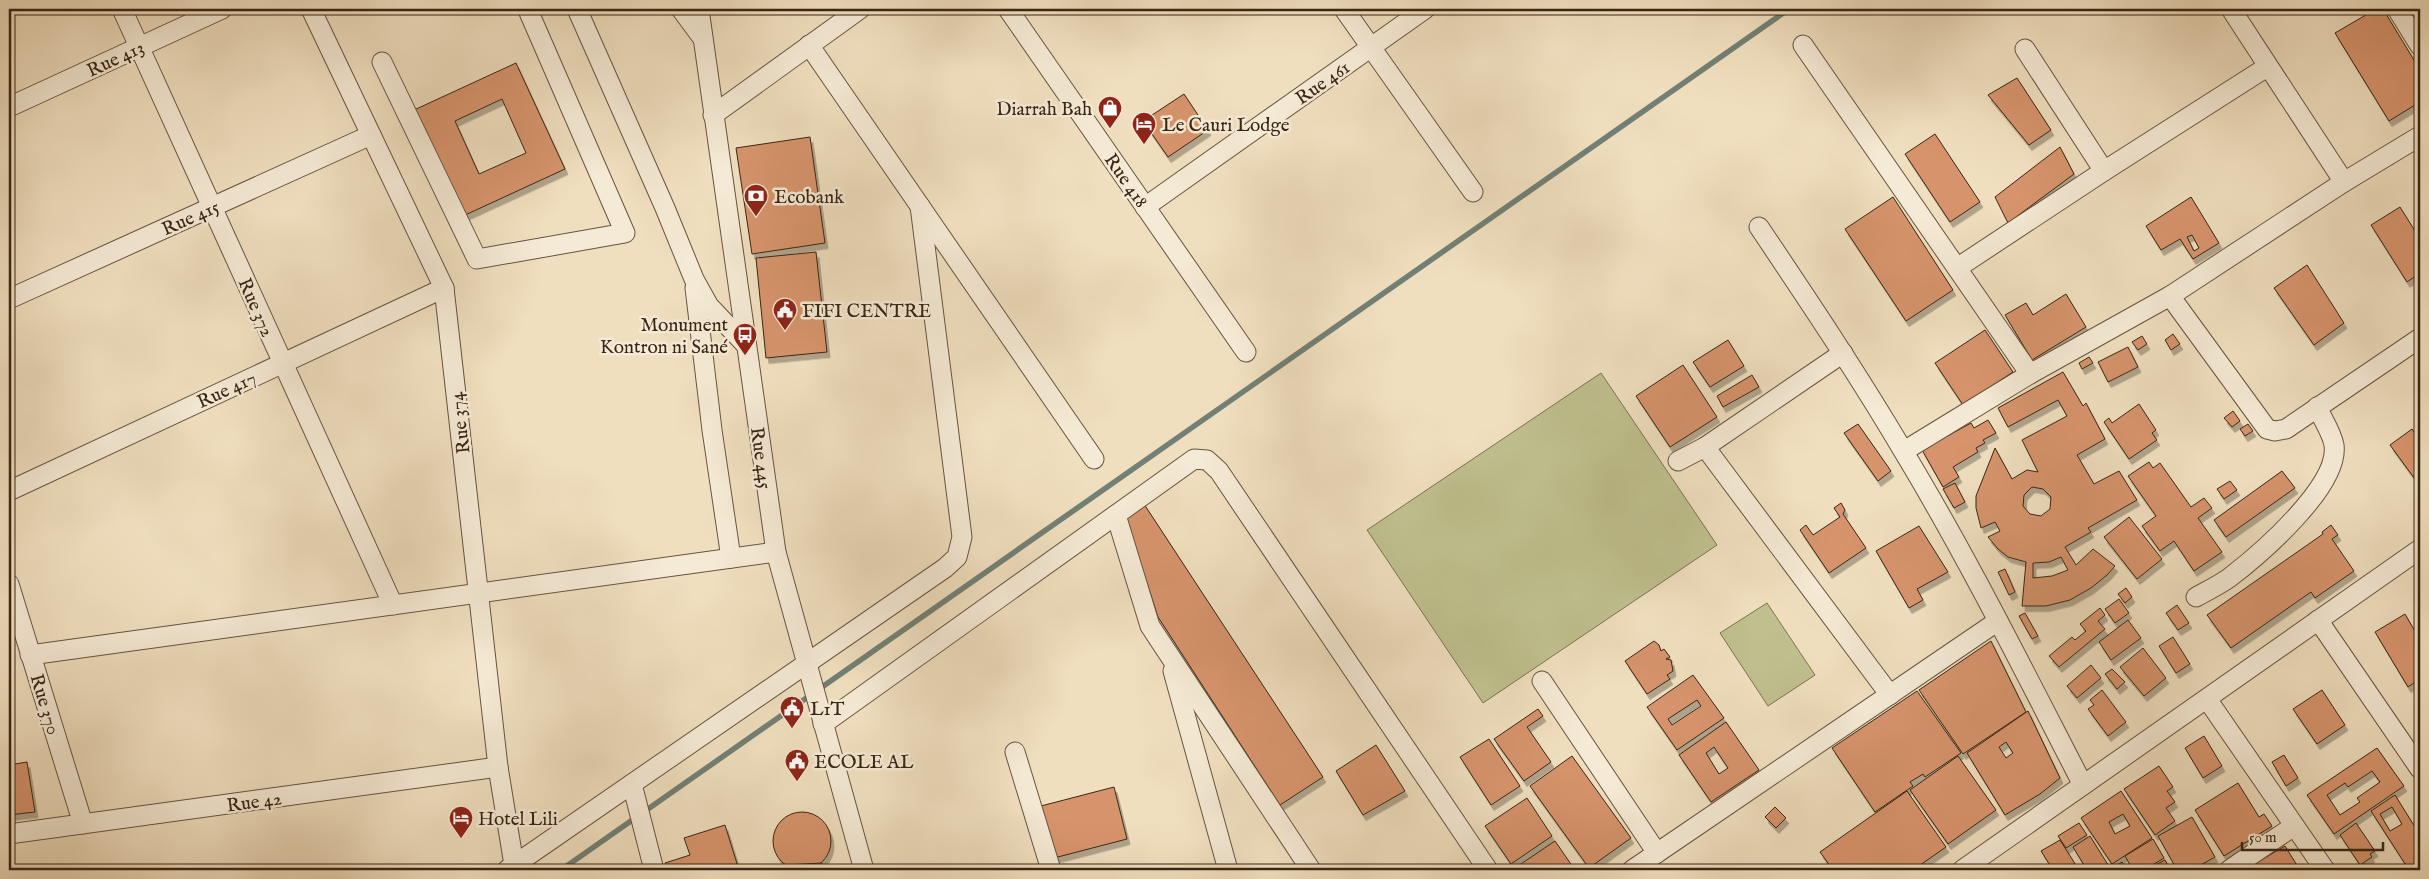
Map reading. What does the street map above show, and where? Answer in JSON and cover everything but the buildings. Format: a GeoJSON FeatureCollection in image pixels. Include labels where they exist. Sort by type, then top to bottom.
{"type":"FeatureCollection","features":[{"type":"Feature","properties":{"kind":"street","name":"Rue 372"},"geometry":{"type":"LineString","coordinates":[[122,9],[393,605]]}},
{"type":"Feature","properties":{"kind":"street","name":"Rue 413"},"geometry":{"type":"LineString","coordinates":[[9,107],[222,9]]}},
{"type":"Feature","properties":{"kind":"street","name":"Rue 374"},"geometry":{"type":"LineString","coordinates":[[311,9],[444,288],[511,868]]}},
{"type":"Feature","properties":{"kind":"street"},"geometry":{"type":"LineString","coordinates":[[382,62],[477,259],[625,233],[528,10],[530,9]]}},
{"type":"Feature","properties":{"kind":"street"},"geometry":{"type":"LineString","coordinates":[[577,9],[665,208],[694,279],[709,306],[746,345]]}},
{"type":"Feature","properties":{"kind":"street"},"geometry":{"type":"LineString","coordinates":[[682,9],[701,37]]}},
{"type":"Feature","properties":{"kind":"street","name":"Rue 445"},"geometry":{"type":"LineString","coordinates":[[699,9],[701,37],[776,552],[864,870]]}},
{"type":"Feature","properties":{"kind":"street"},"geometry":{"type":"LineString","coordinates":[[713,115],[860,9]]}},
{"type":"Feature","properties":{"kind":"street","name":"Rue 418"},"geometry":{"type":"LineString","coordinates":[[1008,9],[1246,352]]}},
{"type":"Feature","properties":{"kind":"street"},"geometry":{"type":"LineString","coordinates":[[1344,9],[1473,192]]}},
{"type":"Feature","properties":{"kind":"street","name":"Rue 461"},"geometry":{"type":"LineString","coordinates":[[1145,207],[1425,9]]}},
{"type":"Feature","properties":{"kind":"street"},"geometry":{"type":"LineString","coordinates":[[2231,9],[2267,67],[2344,182]]}},
{"type":"Feature","properties":{"kind":"street"},"geometry":{"type":"LineString","coordinates":[[2396,9],[2420,46]]}},
{"type":"Feature","properties":{"kind":"street"},"geometry":{"type":"LineString","coordinates":[[809,45],[1094,459]]}},
{"type":"Feature","properties":{"kind":"street"},"geometry":{"type":"LineString","coordinates":[[1803,45],[2030,374]]}},
{"type":"Feature","properties":{"kind":"street"},"geometry":{"type":"LineString","coordinates":[[2025,49],[2104,170]]}},
{"type":"Feature","properties":{"kind":"street"},"geometry":{"type":"LineString","coordinates":[[1957,268],[2104,170],[2267,67]]}},
{"type":"Feature","properties":{"kind":"street","name":"Rue 415"},"geometry":{"type":"LineString","coordinates":[[9,299],[371,135]]}},
{"type":"Feature","properties":{"kind":"street"},"geometry":{"type":"LineString","coordinates":[[1904,451],[2030,374],[2170,296],[2344,182],[2420,136]]}},
{"type":"Feature","properties":{"kind":"street"},"geometry":{"type":"LineString","coordinates":[[511,868],[632,784],[808,672],[946,568],[957,557],[962,537],[920,206]]}},
{"type":"Feature","properties":{"kind":"street"},"geometry":{"type":"LineString","coordinates":[[1759,227],[1843,353],[1904,451],[1998,621],[2084,785]]}},
{"type":"Feature","properties":{"kind":"street"},"geometry":{"type":"LineString","coordinates":[[694,279],[712,430],[731,558]]}},
{"type":"Feature","properties":{"kind":"street","name":"Rue 417"},"geometry":{"type":"LineString","coordinates":[[9,491],[444,288]]}},
{"type":"Feature","properties":{"kind":"street"},"geometry":{"type":"LineString","coordinates":[[2170,296],[2267,429],[2275,432],[2286,429],[2420,338]]}},
{"type":"Feature","properties":{"kind":"street"},"geometry":{"type":"LineString","coordinates":[[1678,461],[1705,447],[1843,353]]}},
{"type":"Feature","properties":{"kind":"street"},"geometry":{"type":"LineString","coordinates":[[2196,597],[2228,579],[2296,519],[2322,482],[2333,461],[2334,445],[2317,407]]}},
{"type":"Feature","properties":{"kind":"street"},"geometry":{"type":"LineString","coordinates":[[1705,447],[1890,695]]}},
{"type":"Feature","properties":{"kind":"street"},"geometry":{"type":"LineString","coordinates":[[821,720],[1194,459],[1207,460],[1219,471],[1488,870]]}},
{"type":"Feature","properties":{"kind":"street"},"geometry":{"type":"LineString","coordinates":[[1116,515],[1150,626],[1311,870]]}},
{"type":"Feature","properties":{"kind":"street"},"geometry":{"type":"LineString","coordinates":[[30,655],[776,552]]}},
{"type":"Feature","properties":{"kind":"street"},"geometry":{"type":"LineString","coordinates":[[1962,870],[2318,620],[2419,552]]}},
{"type":"Feature","properties":{"kind":"street","name":"Rue 370"},"geometry":{"type":"LineString","coordinates":[[9,584],[83,824]]}},
{"type":"Feature","properties":{"kind":"street"},"geometry":{"type":"LineString","coordinates":[[2318,620],[2420,769]]}},
{"type":"Feature","properties":{"kind":"street"},"geometry":{"type":"LineString","coordinates":[[1632,870],[1998,621]]}},
{"type":"Feature","properties":{"kind":"street"},"geometry":{"type":"LineString","coordinates":[[1169,655],[1228,870]]}},
{"type":"Feature","properties":{"kind":"street"},"geometry":{"type":"LineString","coordinates":[[1542,681],[1657,853]]}},
{"type":"Feature","properties":{"kind":"street"},"geometry":{"type":"LineString","coordinates":[[2207,699],[2325,870]]}},
{"type":"Feature","properties":{"kind":"street"},"geometry":{"type":"LineString","coordinates":[[1015,752],[1051,870]]}},
{"type":"Feature","properties":{"kind":"street","name":"Rue 42"},"geometry":{"type":"LineString","coordinates":[[9,834],[498,767]]}},
{"type":"Feature","properties":{"kind":"street"},"geometry":{"type":"LineString","coordinates":[[632,784],[654,870]]}},
{"type":"Feature","properties":{"kind":"street"},"geometry":{"type":"LineString","coordinates":[[2229,870],[2294,826]]}},
{"type":"Feature","properties":{"kind":"green space"},"geometry":{"type":"Polygon","coordinates":[[[1601,373],[1717,545],[1483,703],[1367,530],[1601,373]]]}},
{"type":"Feature","properties":{"kind":"green space"},"geometry":{"type":"Polygon","coordinates":[[[1767,603],[1815,675],[1768,706],[1720,633],[1767,603]]]}},
{"type":"Feature","properties":{"kind":"waterway"},"geometry":{"type":"LineString","coordinates":[[561,870],[1789,9]]}},
{"type":"Feature","properties":{"kind":"place","name":"Diarrah Bah"},"geometry":{"type":"Point","coordinates":[1110,129]}},
{"type":"Feature","properties":{"kind":"place","name":"Le Cauri Lodge"},"geometry":{"type":"Point","coordinates":[1144,145]}},
{"type":"Feature","properties":{"kind":"place","name":"Ecobank"},"geometry":{"type":"Point","coordinates":[756,217]}},
{"type":"Feature","properties":{"kind":"place","name":"FIFI CENTRE"},"geometry":{"type":"Point","coordinates":[785,331]}},
{"type":"Feature","properties":{"kind":"place","name":"Monument Kontron ni Sané"},"geometry":{"type":"Point","coordinates":[745,356]}},
{"type":"Feature","properties":{"kind":"place","name":"L1T"},"geometry":{"type":"Point","coordinates":[792,729]}},
{"type":"Feature","properties":{"kind":"place","name":"ECOLE AL"},"geometry":{"type":"Point","coordinates":[797,782]}},
{"type":"Feature","properties":{"kind":"place","name":"Hotel Lili"},"geometry":{"type":"Point","coordinates":[461,839]}}]}
